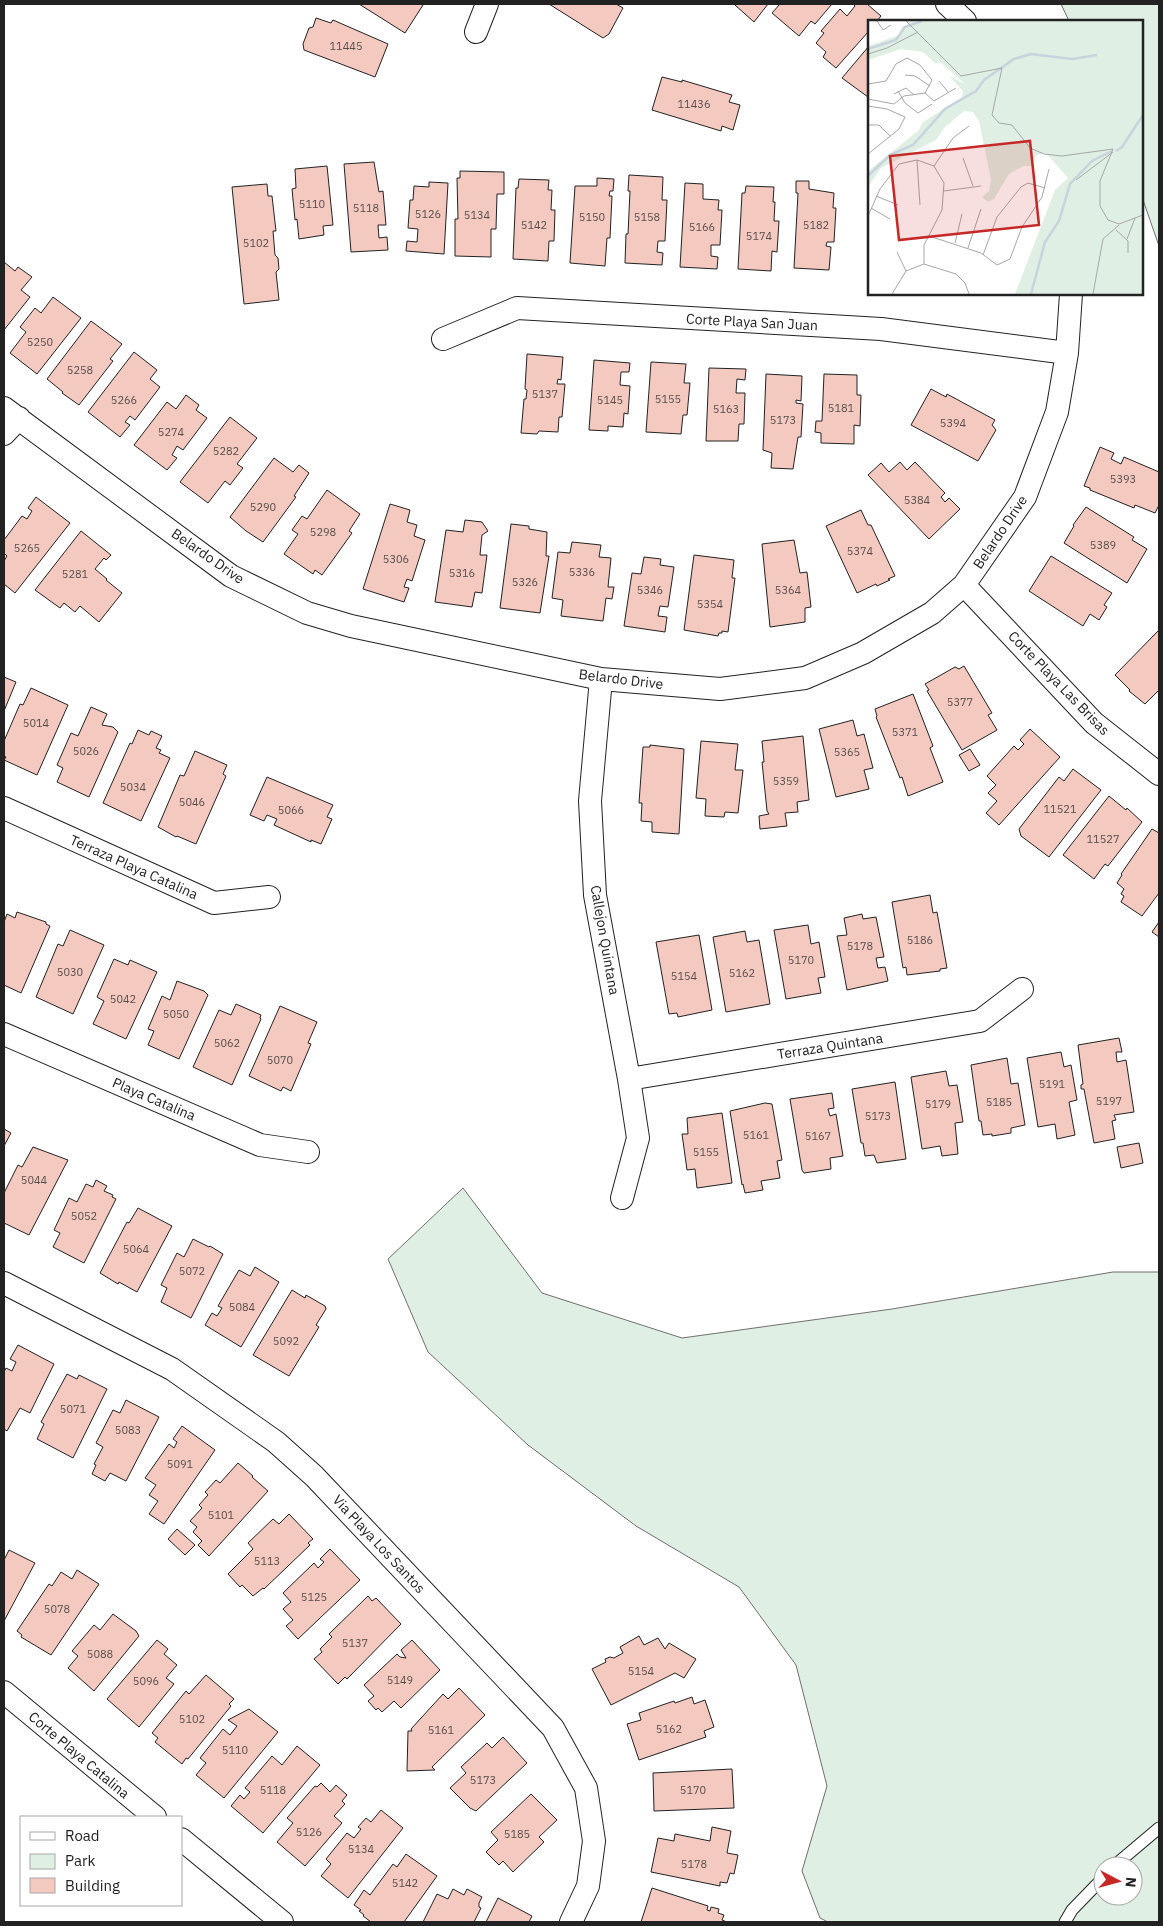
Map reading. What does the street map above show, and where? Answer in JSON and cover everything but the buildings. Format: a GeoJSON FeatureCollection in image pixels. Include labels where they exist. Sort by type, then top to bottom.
{"type":"FeatureCollection","features":[{"type":"Feature","properties":{"kind":"street"},"geometry":{"type":"LineString","coordinates":[[476,32],[487,4]]}},
{"type":"Feature","properties":{"kind":"street"},"geometry":{"type":"LineString","coordinates":[[948,4],[964,20]]}},
{"type":"Feature","properties":{"kind":"street","name":"Belardo Drive"},"geometry":{"type":"LineString","coordinates":[[9,420],[231,576],[307,613],[351,626],[601,679],[720,689],[805,678],[863,653],[932,613],[964,585],[1025,497],[1057,412],[1066,354],[1071,295]]}},
{"type":"Feature","properties":{"kind":"street","name":"Corte Playa San Juan"},"geometry":{"type":"LineString","coordinates":[[443,338],[517,308],[881,329],[1066,354]]}},
{"type":"Feature","properties":{"kind":"street","name":"Corte Playa Las Brisas"},"geometry":{"type":"LineString","coordinates":[[964,585],[1094,723],[1159,774]]}},
{"type":"Feature","properties":{"kind":"street","name":"Callejon Quintana"},"geometry":{"type":"LineString","coordinates":[[601,679],[590,801],[595,895],[630,1079],[638,1138],[622,1198]]}},
{"type":"Feature","properties":{"kind":"street","name":"Terraza Playa Catalina"},"geometry":{"type":"LineString","coordinates":[[4,808],[214,903],[269,897]]}},
{"type":"Feature","properties":{"kind":"street","name":"Terraza Quintana"},"geometry":{"type":"LineString","coordinates":[[630,1079],[980,1020],[1022,989]]}},
{"type":"Feature","properties":{"kind":"street","name":"Playa Catalina"},"geometry":{"type":"LineString","coordinates":[[4,1034],[260,1145],[308,1152]]}},
{"type":"Feature","properties":{"kind":"street","name":"Via Playa Los Santos"},"geometry":{"type":"LineString","coordinates":[[4,1283],[172,1369],[276,1442],[314,1476],[553,1728],[586,1788],[594,1841],[588,1886],[571,1922]]}},
{"type":"Feature","properties":{"kind":"street","name":"Corte Playa Catalina"},"geometry":{"type":"LineString","coordinates":[[4,1692],[154,1816]]}},
{"type":"Feature","properties":{"kind":"street"},"geometry":{"type":"LineString","coordinates":[[182,1840],[282,1922]]}},
{"type":"Feature","properties":{"kind":"lane"},"geometry":{"type":"LineString","coordinates":[[1126,1856],[1159,1828]]}},
{"type":"Feature","properties":{"kind":"lane"},"geometry":{"type":"LineString","coordinates":[[1065,1922],[1072,1910],[1093,1888]]}},
{"type":"Feature","properties":{"kind":"green space"},"geometry":{"type":"Polygon","coordinates":[[[1061,4],[1159,4],[1159,246],[1143,200],[1143,20],[1069,20],[1061,4]]]}},
{"type":"Feature","properties":{"kind":"green space"},"geometry":{"type":"Polygon","coordinates":[[[463,1188],[542,1293],[682,1338],[892,1309],[1113,1272],[1159,1272],[1159,1922],[828,1922],[820,1918],[802,1871],[827,1786],[796,1665],[739,1587],[636,1526],[528,1445],[428,1352],[388,1259],[463,1188]]]}}]}
